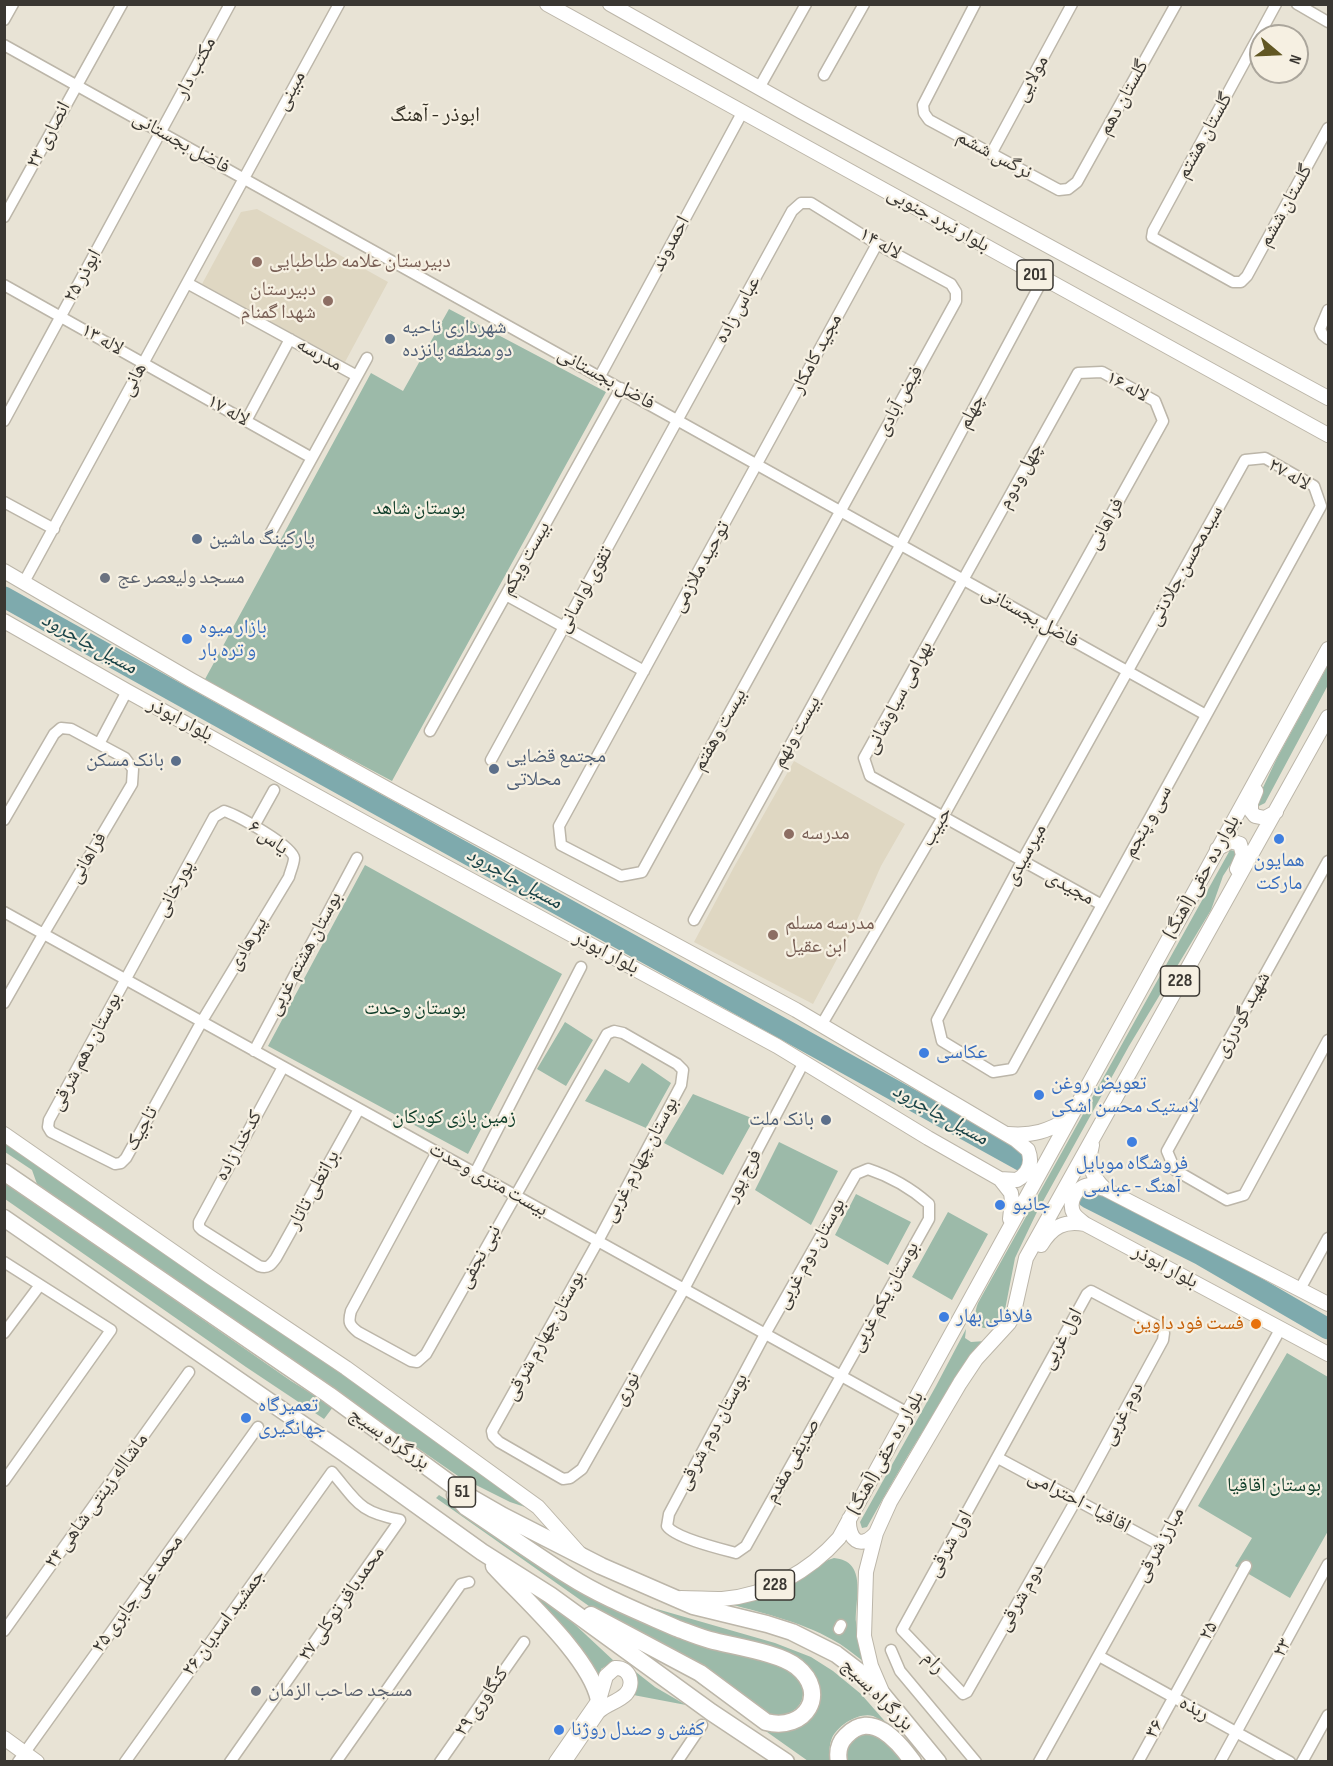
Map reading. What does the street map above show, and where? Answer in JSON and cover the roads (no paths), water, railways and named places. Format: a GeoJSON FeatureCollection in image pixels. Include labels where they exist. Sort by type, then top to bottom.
{"type":"FeatureCollection","features":[{"type":"Feature","properties":{"kind":"highway","name":"بزرگراه بسیج"},"geometry":{"type":"LineString","coordinates":[[4,1172],[429,1467],[463,1493],[584,1557],[693,1606],[767,1624],[797,1634],[836,1654],[883,1695],[938,1761]]}},
{"type":"Feature","properties":{"kind":"highway","name":"بزرگراه بسیج"},"geometry":{"type":"LineString","coordinates":[[4,1218],[344,1453],[482,1552],[550,1595],[711,1712],[786,1761]]}},
{"type":"Feature","properties":{"kind":"highway"},"geometry":{"type":"LineString","coordinates":[[429,1467],[466,1508],[582,1584],[688,1633],[781,1659],[797,1666],[811,1688],[811,1702],[806,1712],[790,1724],[778,1725],[766,1722],[700,1673],[550,1595]]}},
{"type":"Feature","properties":{"kind":"highway"},"geometry":{"type":"LineString","coordinates":[[482,1552],[569,1648],[594,1685],[598,1706]]}},
{"type":"Feature","properties":{"kind":"highway"},"geometry":{"type":"LineString","coordinates":[[839,1761],[837,1755],[844,1737],[861,1725],[872,1725],[889,1736],[913,1761]]}},
{"type":"Feature","properties":{"kind":"main road","name":"بلوار نبرد جنوبی"},"geometry":{"type":"LineString","coordinates":[[547,4],[821,154],[1042,279],[1329,435]]}},
{"type":"Feature","properties":{"kind":"main road","name":"بلوار نبرد جنوبی"},"geometry":{"type":"LineString","coordinates":[[610,4],[759,88],[1329,398]]}},
{"type":"Feature","properties":{"kind":"main road","name":"بلوار ابوذر"},"geometry":{"type":"LineString","coordinates":[[4,571],[191,680],[395,793],[822,1024],[1022,1144],[1031,1157],[1027,1172],[1017,1180],[999,1179],[927,1138],[804,1062],[126,691],[4,621]]}},
{"type":"Feature","properties":{"kind":"main road","name":"بلوار ده حقی (آهنگ)"},"geometry":{"type":"LineString","coordinates":[[676,1598],[724,1599],[766,1589],[811,1565],[839,1538],[1329,648]]}},
{"type":"Feature","properties":{"kind":"main road","name":"بلوار ده حقی (آهنگ)"},"geometry":{"type":"LineString","coordinates":[[883,1695],[871,1666],[864,1636],[864,1600],[867,1572],[876,1533],[890,1502],[960,1383],[976,1359],[1013,1316],[1026,1258],[1329,717]]}},
{"type":"Feature","properties":{"kind":"main road"},"geometry":{"type":"LineString","coordinates":[[1267,758],[1265,774],[1255,792],[1251,811],[1255,816],[1261,818],[1276,812]]}},
{"type":"Feature","properties":{"kind":"main road"},"geometry":{"type":"LineString","coordinates":[[1217,849],[1231,841],[1242,847],[1241,861],[1228,894]]}},
{"type":"Feature","properties":{"kind":"main road"},"geometry":{"type":"LineString","coordinates":[[1004,1134],[1038,1133],[1069,1119]]}},
{"type":"Feature","properties":{"kind":"main road"},"geometry":{"type":"LineString","coordinates":[[4,1134],[346,1368],[538,1507],[584,1557]]}},
{"type":"Feature","properties":{"kind":"main road"},"geometry":{"type":"LineString","coordinates":[[1095,1135],[1089,1161],[1096,1180],[1105,1189]]}},
{"type":"Feature","properties":{"kind":"main road"},"geometry":{"type":"LineString","coordinates":[[999,1179],[1011,1193],[1012,1209],[1009,1227]]}},
{"type":"Feature","properties":{"kind":"main road"},"geometry":{"type":"LineString","coordinates":[[1085,1224],[1074,1215],[1071,1206],[1074,1195],[1082,1187],[1091,1185],[1105,1189],[1329,1304]]}},
{"type":"Feature","properties":{"kind":"main road"},"geometry":{"type":"LineString","coordinates":[[1021,1281],[1048,1234],[1062,1224],[1072,1222],[1085,1224]]}},
{"type":"Feature","properties":{"kind":"main road","name":"بلوار ابوذر"},"geometry":{"type":"LineString","coordinates":[[1085,1224],[1329,1353]]}},
{"type":"Feature","properties":{"kind":"main road"},"geometry":{"type":"LineString","coordinates":[[849,1519],[849,1531],[855,1540],[865,1541],[876,1533]]}},
{"type":"Feature","properties":{"kind":"main road"},"geometry":{"type":"LineString","coordinates":[[556,1761],[598,1706]]}},
{"type":"Feature","properties":{"kind":"main road"},"geometry":{"type":"LineString","coordinates":[[564,1761],[598,1706]]}},
{"type":"Feature","properties":{"kind":"main road"},"geometry":{"type":"LineString","coordinates":[[4,1738],[21,1757],[37,1761]]}},
{"type":"Feature","properties":{"kind":"street"},"geometry":{"type":"LineString","coordinates":[[4,20],[13,4]]}},
{"type":"Feature","properties":{"kind":"street","name":"انصاری ۲۳"},"geometry":{"type":"LineString","coordinates":[[4,217],[122,4]]}},
{"type":"Feature","properties":{"kind":"street","name":"مکتب دار"},"geometry":{"type":"LineString","coordinates":[[161,132],[230,4]]}},
{"type":"Feature","properties":{"kind":"street","name":"مبینی"},"geometry":{"type":"LineString","coordinates":[[244,178],[339,4]]}},
{"type":"Feature","properties":{"kind":"street"},"geometry":{"type":"LineString","coordinates":[[759,88],[806,4]]}},
{"type":"Feature","properties":{"kind":"street"},"geometry":{"type":"LineString","coordinates":[[824,75],[864,4]]}},
{"type":"Feature","properties":{"kind":"street","name":"نرگس ششم"},"geometry":{"type":"LineString","coordinates":[[975,4],[923,105],[924,113],[929,120],[1059,190],[1068,189]]}},
{"type":"Feature","properties":{"kind":"street","name":"مولایی"},"geometry":{"type":"LineString","coordinates":[[991,154],[1072,4]]}},
{"type":"Feature","properties":{"kind":"street","name":"گلستان دهم"},"geometry":{"type":"LineString","coordinates":[[1068,189],[1077,182],[1176,4]]}},
{"type":"Feature","properties":{"kind":"street","name":"گلستان هشتم"},"geometry":{"type":"LineString","coordinates":[[1240,282],[1233,282],[1152,237],[1153,231],[1276,4]]}},
{"type":"Feature","properties":{"kind":"street"},"geometry":{"type":"LineString","coordinates":[[1297,4],[1329,22]]}},
{"type":"Feature","properties":{"kind":"street","name":"فاضل بجستانی"},"geometry":{"type":"LineString","coordinates":[[4,45],[1206,715]]}},
{"type":"Feature","properties":{"kind":"street","name":"احمدوند"},"geometry":{"type":"LineString","coordinates":[[600,376],[742,112]]}},
{"type":"Feature","properties":{"kind":"street","name":"گلستان ششم"},"geometry":{"type":"LineString","coordinates":[[1240,282],[1247,276],[1329,128]]}},
{"type":"Feature","properties":{"kind":"street","name":"ابوذر ۲۵"},"geometry":{"type":"LineString","coordinates":[[4,421],[161,132]]}},
{"type":"Feature","properties":{"kind":"street","name":"هانی"},"geometry":{"type":"LineString","coordinates":[[24,582],[244,178]]}},
{"type":"Feature","properties":{"kind":"street","name":"لاله ۱۴"},"geometry":{"type":"LineString","coordinates":[[801,203],[811,203],[877,244],[951,284],[956,292]]}},
{"type":"Feature","properties":{"kind":"street","name":"عباس زاده"},"geometry":{"type":"LineString","coordinates":[[679,420],[792,211],[801,203]]}},
{"type":"Feature","properties":{"kind":"street","name":"مجید کامکار"},"geometry":{"type":"LineString","coordinates":[[758,464],[877,244]]}},
{"type":"Feature","properties":{"kind":"street","name":"چهلم"},"geometry":{"type":"LineString","coordinates":[[901,544],[1042,279]]}},
{"type":"Feature","properties":{"kind":"street","name":"مدرسه"},"geometry":{"type":"LineString","coordinates":[[187,283],[357,376]]}},
{"type":"Feature","properties":{"kind":"street","name":"لاله ۱۳"},"geometry":{"type":"LineString","coordinates":[[4,285],[143,363]]}},
{"type":"Feature","properties":{"kind":"street","name":"فیض آبادی"},"geometry":{"type":"LineString","coordinates":[[839,510],[956,301],[956,292]]}},
{"type":"Feature","properties":{"kind":"street"},"geometry":{"type":"LineString","coordinates":[[1329,310],[1320,329],[1329,339]]}},
{"type":"Feature","properties":{"kind":"street"},"geometry":{"type":"LineString","coordinates":[[246,421],[290,339]]}},
{"type":"Feature","properties":{"kind":"street"},"geometry":{"type":"LineString","coordinates":[[269,536],[367,358]]}},
{"type":"Feature","properties":{"kind":"street","name":"لاله ۱۷"},"geometry":{"type":"LineString","coordinates":[[143,363],[312,458]]}},
{"type":"Feature","properties":{"kind":"street","name":"لاله ۱۶"},"geometry":{"type":"LineString","coordinates":[[1078,373],[1102,372],[1155,401],[1162,421]]}},
{"type":"Feature","properties":{"kind":"street","name":"چهل ودوم"},"geometry":{"type":"LineString","coordinates":[[963,579],[1078,373]]}},
{"type":"Feature","properties":{"kind":"street","name":"بیست ویکم"},"geometry":{"type":"LineString","coordinates":[[430,731],[621,388]]}},
{"type":"Feature","properties":{"kind":"street","name":"تقوی لواسانی"},"geometry":{"type":"LineString","coordinates":[[491,760],[679,420]]}},
{"type":"Feature","properties":{"kind":"street","name":"فراهانی"},"geometry":{"type":"LineString","coordinates":[[1049,627],[1162,421]]}},
{"type":"Feature","properties":{"kind":"street","name":"لاله ۲۷"},"geometry":{"type":"LineString","coordinates":[[1245,460],[1265,458],[1314,486],[1321,506]]}},
{"type":"Feature","properties":{"kind":"street","name":"سیدمحسن جلادتی"},"geometry":{"type":"LineString","coordinates":[[1127,671],[1245,460]]}},
{"type":"Feature","properties":{"kind":"street","name":"توحید ملازمی"},"geometry":{"type":"LineString","coordinates":[[561,844],[559,826],[758,464]]}},
{"type":"Feature","properties":{"kind":"street"},"geometry":{"type":"LineString","coordinates":[[4,502],[54,529]]}},
{"type":"Feature","properties":{"kind":"street","name":"سی و پنجم"},"geometry":{"type":"LineString","coordinates":[[942,1041],[993,1072],[1012,1069],[1321,506]]}},
{"type":"Feature","properties":{"kind":"street","name":"بیست وهفتم"},"geometry":{"type":"LineString","coordinates":[[561,844],[621,876],[642,872],[839,510]]}},
{"type":"Feature","properties":{"kind":"street","name":"بیست ونهم"},"geometry":{"type":"LineString","coordinates":[[694,921],[901,544]]}},
{"type":"Feature","properties":{"kind":"street","name":"بهرامی سیاوشانی"},"geometry":{"type":"LineString","coordinates":[[943,818],[870,776],[864,758],[963,579]]}},
{"type":"Feature","properties":{"kind":"street"},"geometry":{"type":"LineString","coordinates":[[506,595],[644,670]]}},
{"type":"Feature","properties":{"kind":"street","name":"حبیب"},"geometry":{"type":"LineString","coordinates":[[822,1024],[943,818],[1049,627]]}},
{"type":"Feature","properties":{"kind":"street","name":"میرسیدی"},"geometry":{"type":"LineString","coordinates":[[942,1041],[937,1020],[1127,671]]}},
{"type":"Feature","properties":{"kind":"street"},"geometry":{"type":"LineString","coordinates":[[4,820],[54,734],[61,728],[71,729],[99,744],[126,691]]}},
{"type":"Feature","properties":{"kind":"street","name":"فراهانی"},"geometry":{"type":"LineString","coordinates":[[4,1003],[132,784],[133,769],[125,758],[99,744]]}},
{"type":"Feature","properties":{"kind":"street"},"geometry":{"type":"LineString","coordinates":[[254,825],[274,790]]}},
{"type":"Feature","properties":{"kind":"street","name":"پورخانی"},"geometry":{"type":"LineString","coordinates":[[125,979],[214,817],[224,811],[233,814]]}},
{"type":"Feature","properties":{"kind":"street","name":"یاس ۶"},"geometry":{"type":"LineString","coordinates":[[233,814],[254,825],[291,851],[294,858],[292,866]]}},
{"type":"Feature","properties":{"kind":"street","name":"مجیدی"},"geometry":{"type":"LineString","coordinates":[[943,818],[1102,905]]}},
{"type":"Feature","properties":{"kind":"street","name":"بوستان هشتم غربی"},"geometry":{"type":"LineString","coordinates":[[254,1051],[357,858]]}},
{"type":"Feature","properties":{"kind":"street","name":"شهید گودرزی"},"geometry":{"type":"LineString","coordinates":[[1329,861],[1167,1151],[1175,1170],[1227,1200],[1244,1195],[1329,1040]]}},
{"type":"Feature","properties":{"kind":"street","name":"پیرهادی"},"geometry":{"type":"LineString","coordinates":[[202,1021],[289,877],[292,866]]}},
{"type":"Feature","properties":{"kind":"street","name":"بیست متری وحدت"},"geometry":{"type":"LineString","coordinates":[[4,912],[908,1413]]}},
{"type":"Feature","properties":{"kind":"street"},"geometry":{"type":"LineString","coordinates":[[475,1173],[581,967]]}},
{"type":"Feature","properties":{"kind":"street","name":"بوستان دهم شرقی"},"geometry":{"type":"LineString","coordinates":[[48,1127],[125,979]]}},
{"type":"Feature","properties":{"kind":"street","name":"تاجیک"},"geometry":{"type":"LineString","coordinates":[[48,1127],[51,1132],[115,1164],[121,1163],[126,1158],[202,1021]]}},
{"type":"Feature","properties":{"kind":"street","name":"بوستان چهارم غربی"},"geometry":{"type":"LineString","coordinates":[[598,1241],[683,1077],[683,1070],[677,1064],[623,1033],[614,1031],[607,1034]]}},
{"type":"Feature","properties":{"kind":"street","name":"نبی نجفی"},"geometry":{"type":"LineString","coordinates":[[437,1152],[348,1320],[350,1326],[358,1332],[411,1361],[417,1362],[426,1354],[607,1034]]}},
{"type":"Feature","properties":{"kind":"street","name":"فرج پور"},"geometry":{"type":"LineString","coordinates":[[684,1289],[804,1062]]}},
{"type":"Feature","properties":{"kind":"street","name":"کدخدا زاده"},"geometry":{"type":"LineString","coordinates":[[265,1268],[199,1227],[205,1209],[283,1066]]}},
{"type":"Feature","properties":{"kind":"street","name":"براتعلی تاتار"},"geometry":{"type":"LineString","coordinates":[[265,1268],[272,1265],[359,1109]]}},
{"type":"Feature","properties":{"kind":"street","name":"بوستان یکم غربی"},"geometry":{"type":"LineString","coordinates":[[841,1376],[929,1218],[929,1204],[919,1196],[868,1169],[856,1174]]}},
{"type":"Feature","properties":{"kind":"street","name":"بوستان دوم غربی"},"geometry":{"type":"LineString","coordinates":[[765,1334],[856,1174]]}},
{"type":"Feature","properties":{"kind":"street"},"geometry":{"type":"LineString","coordinates":[[1300,1289],[1329,1238]]}},
{"type":"Feature","properties":{"kind":"street","name":"بوستان چهارم شرقی"},"geometry":{"type":"LineString","coordinates":[[563,1479],[498,1442],[492,1431],[598,1241]]}},
{"type":"Feature","properties":{"kind":"street"},"geometry":{"type":"LineString","coordinates":[[4,1262],[111,1330],[4,1481]]}},
{"type":"Feature","properties":{"kind":"street"},"geometry":{"type":"LineString","coordinates":[[4,1334],[40,1284]]}},
{"type":"Feature","properties":{"kind":"street","name":"نوری"},"geometry":{"type":"LineString","coordinates":[[563,1479],[570,1479],[582,1469],[684,1289]]}},
{"type":"Feature","properties":{"kind":"street","name":"اول غربی"},"geometry":{"type":"LineString","coordinates":[[998,1458],[1087,1294],[1091,1291],[1096,1293],[1161,1328]]}},
{"type":"Feature","properties":{"kind":"street","name":"دوم غربی"},"geometry":{"type":"LineString","coordinates":[[1076,1500],[1163,1340],[1164,1333],[1161,1328]]}},
{"type":"Feature","properties":{"kind":"street","name":"مبارز شرقی"},"geometry":{"type":"LineString","coordinates":[[1039,1761],[1281,1328]]}},
{"type":"Feature","properties":{"kind":"street","name":"بوستان دوم شرقی"},"geometry":{"type":"LineString","coordinates":[[746,1546],[736,1552],[680,1535],[667,1526],[669,1514],[765,1334]]}},
{"type":"Feature","properties":{"kind":"street","name":"ماشااله زینتی شاهی ۲۴"},"geometry":{"type":"LineString","coordinates":[[4,1631],[189,1372]]}},
{"type":"Feature","properties":{"kind":"street","name":"صدیقی مقدم"},"geometry":{"type":"LineString","coordinates":[[746,1546],[841,1376]]}},
{"type":"Feature","properties":{"kind":"street","name":"محمد علی جابری ۲۵"},"geometry":{"type":"LineString","coordinates":[[21,1757],[258,1427]]}},
{"type":"Feature","properties":{"kind":"street","name":"اقاقیا - احترامی"},"geometry":{"type":"LineString","coordinates":[[998,1458],[1160,1545]]}},
{"type":"Feature","properties":{"kind":"street","name":"اول شرقی"},"geometry":{"type":"LineString","coordinates":[[902,1630],[998,1458]]}},
{"type":"Feature","properties":{"kind":"street","name":"جمشید اسدیان ۲۶"},"geometry":{"type":"LineString","coordinates":[[125,1761],[332,1472],[360,1507],[378,1516],[400,1520]]}},
{"type":"Feature","properties":{"kind":"street","name":"دوم شرقی"},"geometry":{"type":"LineString","coordinates":[[964,1695],[1076,1500]]}},
{"type":"Feature","properties":{"kind":"street","name":"محمدباقر توکلی ۲۷"},"geometry":{"type":"LineString","coordinates":[[230,1761],[400,1520]]}},
{"type":"Feature","properties":{"kind":"street","name":"۲۳"},"geometry":{"type":"LineString","coordinates":[[1220,1761],[1329,1564]]}},
{"type":"Feature","properties":{"kind":"street","name":"۲۵"},"geometry":{"type":"LineString","coordinates":[[1173,1697],[1246,1566]]}},
{"type":"Feature","properties":{"kind":"street"},"geometry":{"type":"LineString","coordinates":[[336,1761],[465,1583]]}},
{"type":"Feature","properties":{"kind":"street","name":"رام"},"geometry":{"type":"LineString","coordinates":[[902,1630],[964,1695]]}},
{"type":"Feature","properties":{"kind":"street","name":"کنگاوری ۲۹"},"geometry":{"type":"LineString","coordinates":[[440,1761],[524,1642]]}},
{"type":"Feature","properties":{"kind":"street"},"geometry":{"type":"LineString","coordinates":[[891,1650],[900,1671],[976,1761]]}},
{"type":"Feature","properties":{"kind":"street","name":"ربذه"},"geometry":{"type":"LineString","coordinates":[[1099,1656],[1290,1761]]}},
{"type":"Feature","properties":{"kind":"street","name":"۳۶"},"geometry":{"type":"LineString","coordinates":[[1138,1761],[1173,1697]]}},
{"type":"Feature","properties":{"kind":"street"},"geometry":{"type":"LineString","coordinates":[[1302,1761],[1329,1715]]}},
{"type":"Feature","properties":{"kind":"street"},"geometry":{"type":"LineString","coordinates":[[677,1761],[702,1725]]}},
{"type":"Feature","properties":{"kind":"waterway","name":"مسیل جاجرود"},"geometry":{"type":"LineString","coordinates":[[4,597],[1024,1162]]}},
{"type":"Feature","properties":{"kind":"waterway","name":"مسیل جاجرود"},"geometry":{"type":"LineString","coordinates":[[1088,1198],[1201,1255],[1328,1329]]}},
{"type":"Feature","properties":{"kind":"place","name":"دبیرستان علامه طباطبایی"},"geometry":{"type":"Point","coordinates":[257,262]}},
{"type":"Feature","properties":{"kind":"place","name":"دبیرستان شهدا گمنام"},"geometry":{"type":"Point","coordinates":[328,301]}},
{"type":"Feature","properties":{"kind":"place","name":"شهرداری ناحیه دو منطقه پانزده"},"geometry":{"type":"Point","coordinates":[390,339]}},
{"type":"Feature","properties":{"kind":"place","name":"پارکینگ ماشین"},"geometry":{"type":"Point","coordinates":[197,539]}},
{"type":"Feature","properties":{"kind":"place","name":"مسجد ولیعصر عج"},"geometry":{"type":"Point","coordinates":[105,578]}},
{"type":"Feature","properties":{"kind":"place","name":"بازار میوه و تره بار"},"geometry":{"type":"Point","coordinates":[187,639]}},
{"type":"Feature","properties":{"kind":"place","name":"بانک مسکن"},"geometry":{"type":"Point","coordinates":[176,761]}},
{"type":"Feature","properties":{"kind":"place","name":"مجتمع قضایی محلاتی"},"geometry":{"type":"Point","coordinates":[494,769]}},
{"type":"Feature","properties":{"kind":"place","name":"مدرسه"},"geometry":{"type":"Point","coordinates":[789,834]}},
{"type":"Feature","properties":{"kind":"place","name":"همایون مارکت"},"geometry":{"type":"Point","coordinates":[1279,839]}},
{"type":"Feature","properties":{"kind":"place","name":"مدرسه مسلم ابن عقیل"},"geometry":{"type":"Point","coordinates":[773,935]}},
{"type":"Feature","properties":{"kind":"place","name":"عکاسى"},"geometry":{"type":"Point","coordinates":[924,1053]}},
{"type":"Feature","properties":{"kind":"place","name":"تعویض روغن لاستیک محسن اشکی"},"geometry":{"type":"Point","coordinates":[1039,1095]}},
{"type":"Feature","properties":{"kind":"place","name":"بانک ملت"},"geometry":{"type":"Point","coordinates":[826,1120]}},
{"type":"Feature","properties":{"kind":"place","name":"فروشگاه موبایل آهنگ - عباسی"},"geometry":{"type":"Point","coordinates":[1132,1142]}},
{"type":"Feature","properties":{"kind":"place","name":"جانبو"},"geometry":{"type":"Point","coordinates":[1000,1205]}},
{"type":"Feature","properties":{"kind":"place","name":"فلافلی بهار"},"geometry":{"type":"Point","coordinates":[944,1317]}},
{"type":"Feature","properties":{"kind":"place","name":"فست فود داوین"},"geometry":{"type":"Point","coordinates":[1256,1324]}},
{"type":"Feature","properties":{"kind":"place","name":"تعمیرگاه جهانگیری"},"geometry":{"type":"Point","coordinates":[246,1418]}},
{"type":"Feature","properties":{"kind":"place","name":"مسجد صاحب الزمان"},"geometry":{"type":"Point","coordinates":[256,1691]}},
{"type":"Feature","properties":{"kind":"place","name":"کفش و صندل روژنا"},"geometry":{"type":"Point","coordinates":[559,1730]}},
{"type":"Feature","properties":{"kind":"district","name":"ابوذر - آهنگ"},"geometry":{"type":"Point","coordinates":[435,116]}},
{"type":"Feature","properties":{"kind":"park label","name":"بوستان شاهد"},"geometry":{"type":"Point","coordinates":[419,509]}},
{"type":"Feature","properties":{"kind":"park label","name":"بوستان وحدت"},"geometry":{"type":"Point","coordinates":[415,1009]}},
{"type":"Feature","properties":{"kind":"park label","name":"زمین بازی کودکان"},"geometry":{"type":"Point","coordinates":[454,1118]}},
{"type":"Feature","properties":{"kind":"park label","name":"بوستان اقاقیا"},"geometry":{"type":"Point","coordinates":[1274,1486]}}]}
